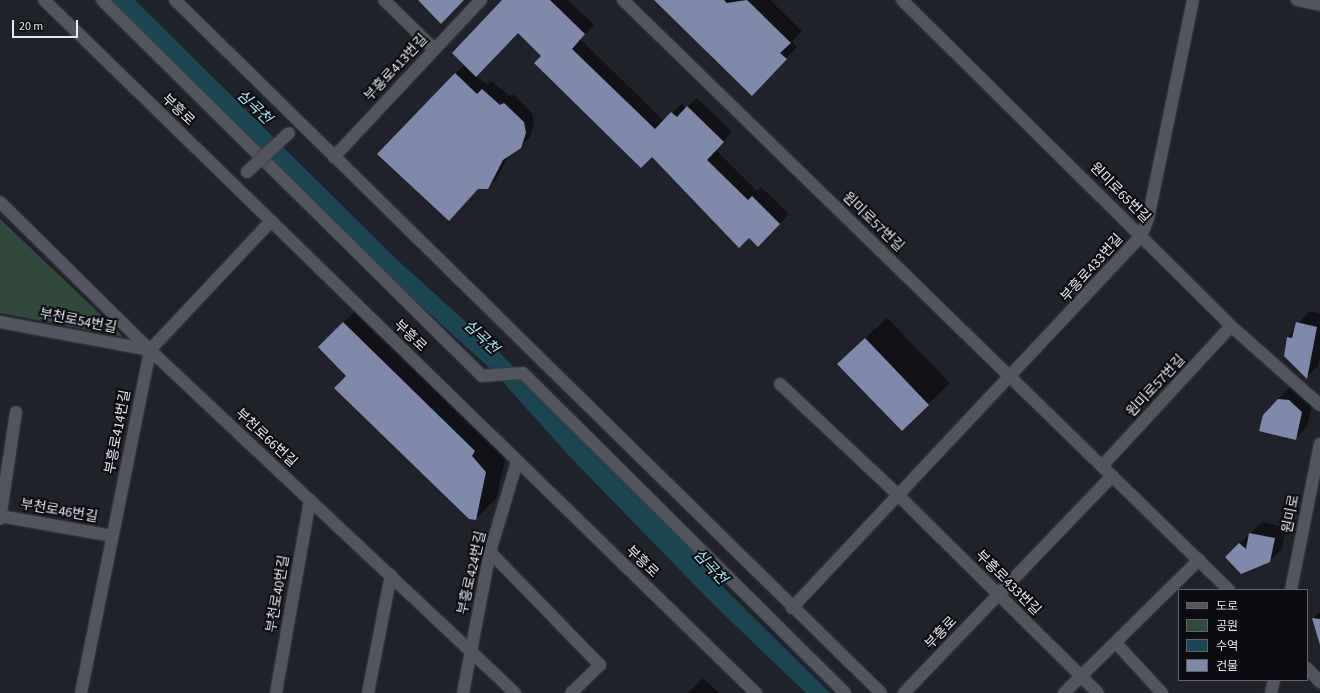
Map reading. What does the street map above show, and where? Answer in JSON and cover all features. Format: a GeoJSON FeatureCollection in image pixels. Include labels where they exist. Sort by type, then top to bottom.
{"type":"FeatureCollection","features":[{"type":"Feature","properties":{"kind":"street","name":"부흥로"},"geometry":{"type":"LineString","coordinates":[[44,0],[756,693]]}},
{"type":"Feature","properties":{"kind":"street"},"geometry":{"type":"LineString","coordinates":[[102,0],[482,376],[523,373],[845,693]]}},
{"type":"Feature","properties":{"kind":"street"},"geometry":{"type":"LineString","coordinates":[[175,0],[792,608],[881,693]]}},
{"type":"Feature","properties":{"kind":"street"},"geometry":{"type":"LineString","coordinates":[[384,0],[434,49]]}},
{"type":"Feature","properties":{"kind":"street","name":"부흥로413번길"},"geometry":{"type":"LineString","coordinates":[[334,157],[481,0]]}},
{"type":"Feature","properties":{"kind":"street","name":"원미로57번길"},"geometry":{"type":"LineString","coordinates":[[623,0],[1228,589]]}},
{"type":"Feature","properties":{"kind":"street","name":"원미로65번길"},"geometry":{"type":"LineString","coordinates":[[902,0],[1231,326],[1320,405]]}},
{"type":"Feature","properties":{"kind":"street","name":"부흥로433번길"},"geometry":{"type":"LineString","coordinates":[[792,608],[898,494],[1011,378],[1141,236],[1148,219],[1193,0]]}},
{"type":"Feature","properties":{"kind":"street"},"geometry":{"type":"LineString","coordinates":[[1297,0],[1320,5]]}},
{"type":"Feature","properties":{"kind":"street"},"geometry":{"type":"LineString","coordinates":[[234,184],[300,123]]}},
{"type":"Feature","properties":{"kind":"street","name":"부천로66번길"},"geometry":{"type":"LineString","coordinates":[[0,202],[150,350],[470,649],[514,693]]}},
{"type":"Feature","properties":{"kind":"street"},"geometry":{"type":"LineString","coordinates":[[150,350],[271,221]]}},
{"type":"Feature","properties":{"kind":"street","name":"부천로54번길"},"geometry":{"type":"LineString","coordinates":[[0,322],[150,350]]}},
{"type":"Feature","properties":{"kind":"street","name":"원미로57번길"},"geometry":{"type":"LineString","coordinates":[[1102,466],[1231,326]]}},
{"type":"Feature","properties":{"kind":"street","name":"부흥로414번길"},"geometry":{"type":"LineString","coordinates":[[81,693],[150,350]]}},
{"type":"Feature","properties":{"kind":"street","name":"부흥로433번길"},"geometry":{"type":"LineString","coordinates":[[780,384],[898,494],[1098,693]]}},
{"type":"Feature","properties":{"kind":"street","name":"부천로46번길"},"geometry":{"type":"LineString","coordinates":[[16,412],[0,516],[112,536]]}},
{"type":"Feature","properties":{"kind":"street","name":"원미로"},"geometry":{"type":"LineString","coordinates":[[1291,589],[1320,444]]}},
{"type":"Feature","properties":{"kind":"street","name":"부흥로424번길"},"geometry":{"type":"LineString","coordinates":[[463,693],[470,649],[490,552],[517,462]]}},
{"type":"Feature","properties":{"kind":"street"},"geometry":{"type":"LineString","coordinates":[[999,595],[1112,476]]}},
{"type":"Feature","properties":{"kind":"street","name":"부천로40번길"},"geometry":{"type":"LineString","coordinates":[[276,693],[310,500]]}},
{"type":"Feature","properties":{"kind":"street"},"geometry":{"type":"LineString","coordinates":[[490,552],[600,666],[571,693]]}},
{"type":"Feature","properties":{"kind":"street"},"geometry":{"type":"LineString","coordinates":[[1064,693],[1199,560]]}},
{"type":"Feature","properties":{"kind":"street"},"geometry":{"type":"LineString","coordinates":[[368,693],[391,575]]}},
{"type":"Feature","properties":{"kind":"street","name":"부흥로"},"geometry":{"type":"LineString","coordinates":[[904,693],[999,595]]}},
{"type":"Feature","properties":{"kind":"street"},"geometry":{"type":"LineString","coordinates":[[1116,643],[1162,693]]}},
{"type":"Feature","properties":{"kind":"street"},"geometry":{"type":"LineString","coordinates":[[1308,669],[1320,682]]}},
{"type":"Feature","properties":{"kind":"street"},"geometry":{"type":"LineString","coordinates":[[1271,693],[1274,681]]}},
{"type":"Feature","properties":{"kind":"green space"},"geometry":{"type":"Polygon","coordinates":[[[0,219],[118,331],[123,337],[0,313],[0,219]]]}},
{"type":"Feature","properties":{"kind":"water","name":"심곡천"},"geometry":{"type":"Polygon","coordinates":[[[109,0],[135,0],[394,257],[497,350],[688,543],[725,589],[830,693],[806,693],[715,606],[571,458],[494,372],[397,284],[109,0]]]}},
{"type":"Feature","properties":{"kind":"building"},"geometry":{"type":"Polygon","coordinates":[[[418,0],[464,0],[441,24],[418,0]]]}},
{"type":"Feature","properties":{"kind":"building"},"geometry":{"type":"Polygon","coordinates":[[[502,0],[550,0],[585,34],[572,49],[655,129],[671,112],[677,117],[687,106],[724,142],[707,160],[748,200],[752,196],[780,224],[758,247],[749,238],[739,248],[652,157],[641,168],[534,63],[541,56],[518,33],[476,77],[452,53],[502,0]]]}},
{"type":"Feature","properties":{"kind":"building"},"geometry":{"type":"Polygon","coordinates":[[[654,0],[724,0],[727,3],[747,0],[791,43],[780,53],[787,59],[752,96],[654,0]]]}},
{"type":"Feature","properties":{"kind":"building"},"geometry":{"type":"Polygon","coordinates":[[[455,73],[477,94],[482,89],[500,105],[504,103],[524,122],[526,133],[521,148],[503,160],[488,189],[478,189],[449,221],[377,154],[455,73]]]}},
{"type":"Feature","properties":{"kind":"building"},"geometry":{"type":"Polygon","coordinates":[[[343,322],[475,451],[472,456],[486,472],[476,520],[469,519],[334,388],[346,376],[318,347],[343,322]]]}},
{"type":"Feature","properties":{"kind":"building"},"geometry":{"type":"Polygon","coordinates":[[[1296,322],[1317,327],[1307,379],[1284,356],[1287,337],[1292,338],[1296,322]]]}},
{"type":"Feature","properties":{"kind":"building"},"geometry":{"type":"Polygon","coordinates":[[[865,338],[929,405],[902,431],[837,364],[865,338]]]}},
{"type":"Feature","properties":{"kind":"building"},"geometry":{"type":"Polygon","coordinates":[[[1278,399],[1289,400],[1302,412],[1296,440],[1259,431],[1263,415],[1278,399]]]}},
{"type":"Feature","properties":{"kind":"building"},"geometry":{"type":"Polygon","coordinates":[[[1249,533],[1275,538],[1270,562],[1241,574],[1225,557],[1239,543],[1246,549],[1249,533]]]}},
{"type":"Feature","properties":{"kind":"building"},"geometry":{"type":"Polygon","coordinates":[[[1312,618],[1320,619],[1320,645],[1312,618]]]}}]}
